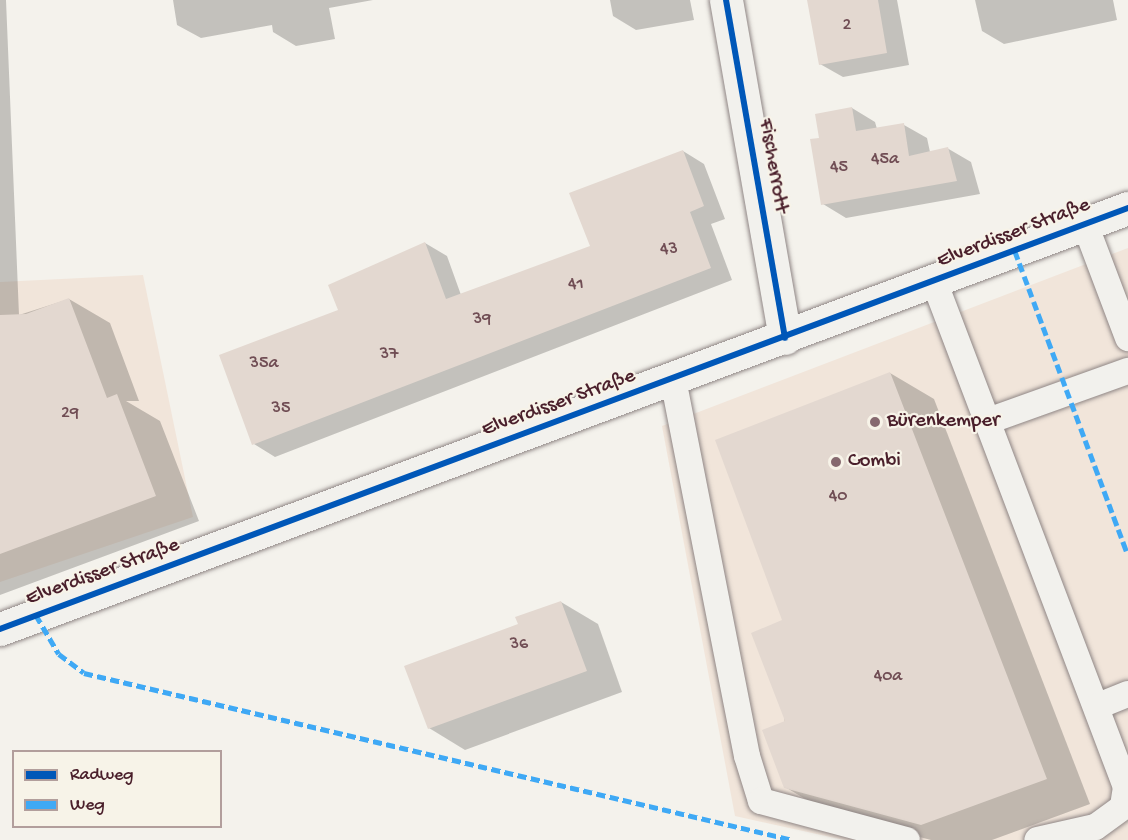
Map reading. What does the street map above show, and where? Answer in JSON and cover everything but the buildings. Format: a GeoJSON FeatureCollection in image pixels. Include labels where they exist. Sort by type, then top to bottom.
{"type":"FeatureCollection","features":[{"type":"Feature","properties":{"kind":"street","name":"Fischerrott"},"geometry":{"type":"LineString","coordinates":[[726,0],[785,338]]}},
{"type":"Feature","properties":{"kind":"street","name":"Elverdisser Straße"},"geometry":{"type":"LineString","coordinates":[[0,629],[673,380],[1128,208]]}},
{"type":"Feature","properties":{"kind":"lane"},"geometry":{"type":"LineString","coordinates":[[1086,224],[1128,338]]}},
{"type":"Feature","properties":{"kind":"lane"},"geometry":{"type":"LineString","coordinates":[[934,281],[1098,706],[1126,787],[1123,807],[1095,827],[1037,840]]}},
{"type":"Feature","properties":{"kind":"lane"},"geometry":{"type":"LineString","coordinates":[[988,421],[1128,371]]}},
{"type":"Feature","properties":{"kind":"lane"},"geometry":{"type":"LineString","coordinates":[[673,380],[747,756],[761,801],[907,840]]}},
{"type":"Feature","properties":{"kind":"lane"},"geometry":{"type":"LineString","coordinates":[[1098,706],[1128,694]]}},
{"type":"Feature","properties":{"kind":"shaded area"},"geometry":{"type":"Polygon","coordinates":[[[1128,248],[1128,840],[844,840],[735,816],[662,426],[1128,248]]]}},
{"type":"Feature","properties":{"kind":"shaded area"},"geometry":{"type":"Polygon","coordinates":[[[143,275],[193,517],[0,582],[0,282],[143,275]]]}},
{"type":"Feature","properties":{"kind":"marked path"},"geometry":{"type":"LineString","coordinates":[[1015,251],[1128,555]]}},
{"type":"Feature","properties":{"kind":"marked path"},"geometry":{"type":"LineString","coordinates":[[36,615],[59,654],[84,673],[793,840]]}},
{"type":"Feature","properties":{"kind":"cycle path"},"geometry":{"type":"LineString","coordinates":[[726,0],[785,338]]}},
{"type":"Feature","properties":{"kind":"cycle path"},"geometry":{"type":"LineString","coordinates":[[0,629],[1128,208]]}},
{"type":"Feature","properties":{"kind":"place","name":"Bürenkemper"},"geometry":{"type":"Point","coordinates":[875,422]}},
{"type":"Feature","properties":{"kind":"place","name":"Combi"},"geometry":{"type":"Point","coordinates":[836,462]}}]}
